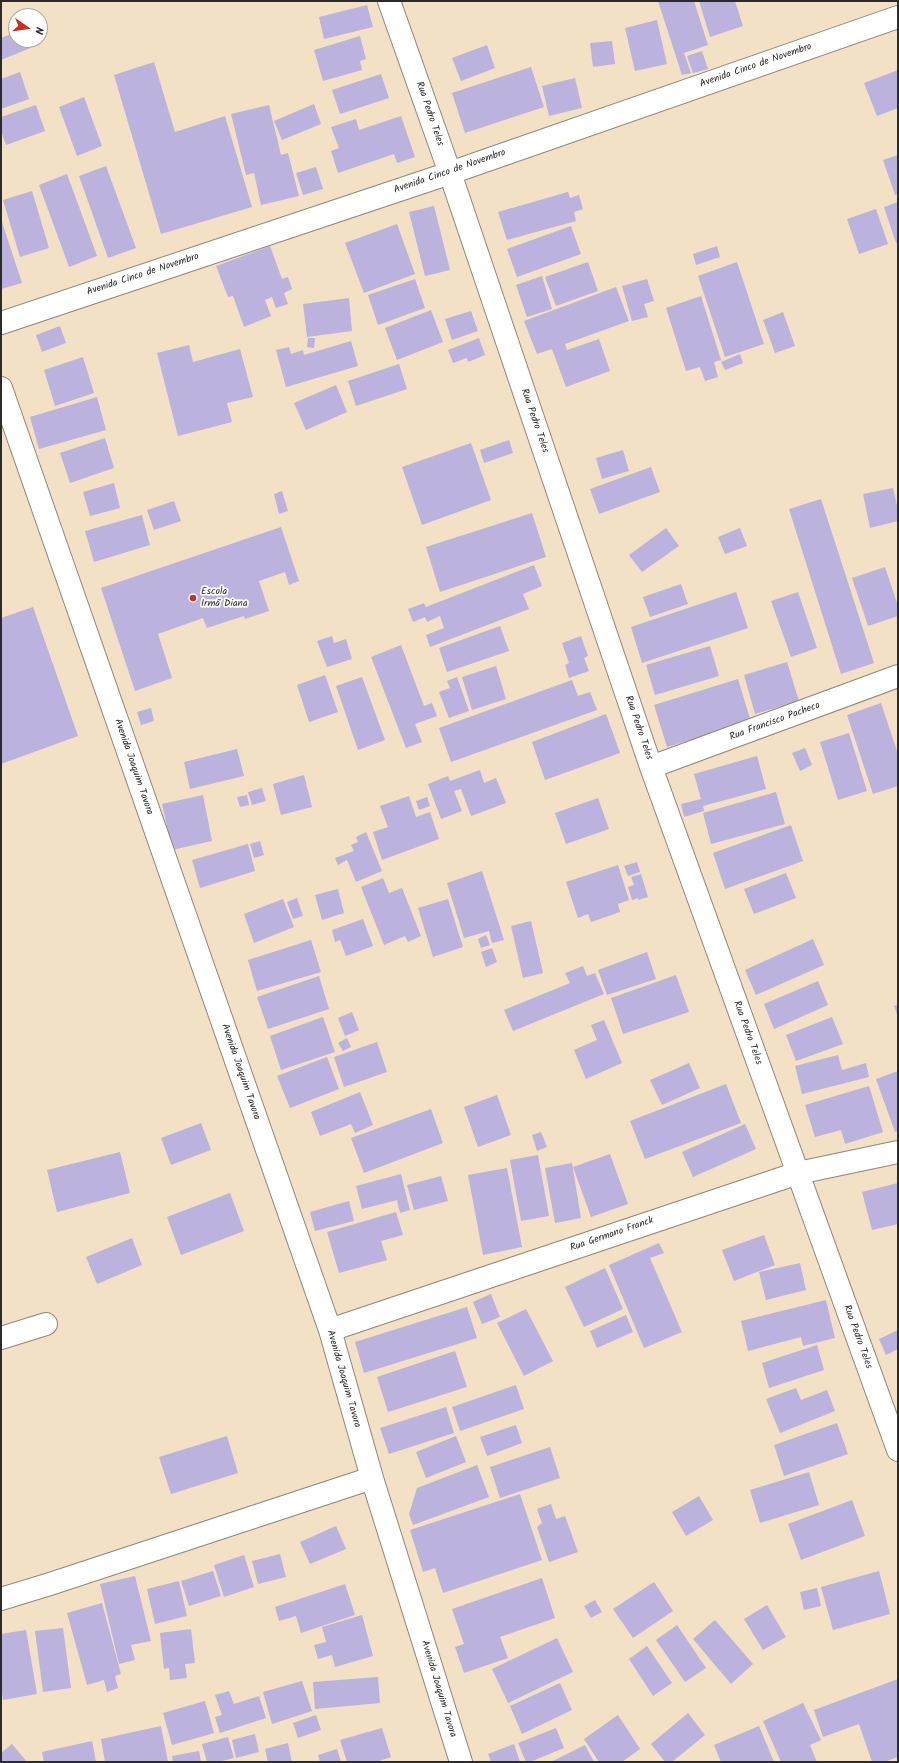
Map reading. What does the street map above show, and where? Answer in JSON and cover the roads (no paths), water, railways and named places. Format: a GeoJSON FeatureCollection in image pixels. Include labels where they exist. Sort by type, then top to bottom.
{"type":"FeatureCollection","features":[{"type":"Feature","properties":{"kind":"street","name":"Rua Pedro Teles"},"geometry":{"type":"LineString","coordinates":[[389,1],[450,173],[651,767],[898,1450]]}},
{"type":"Feature","properties":{"kind":"street","name":"Avenida Cinco de Novembro"},"geometry":{"type":"LineString","coordinates":[[1,323],[450,173],[898,17]]}},
{"type":"Feature","properties":{"kind":"street","name":"Avenida Joaquim Tavora"},"geometry":{"type":"LineString","coordinates":[[1,388],[330,1330],[372,1478],[461,1762]]}},
{"type":"Feature","properties":{"kind":"street","name":"Rua Francisco Pacheco"},"geometry":{"type":"LineString","coordinates":[[651,767],[898,676]]}},
{"type":"Feature","properties":{"kind":"street","name":"Rua Germano Franck"},"geometry":{"type":"LineString","coordinates":[[330,1330],[798,1173],[898,1152]]}},
{"type":"Feature","properties":{"kind":"street"},"geometry":{"type":"LineString","coordinates":[[1,1338],[46,1324]]}},
{"type":"Feature","properties":{"kind":"street"},"geometry":{"type":"LineString","coordinates":[[1,1599],[372,1478]]}},
{"type":"Feature","properties":{"kind":"place","name":"Escola Irmã Diana"},"geometry":{"type":"Point","coordinates":[193,598]}}]}
